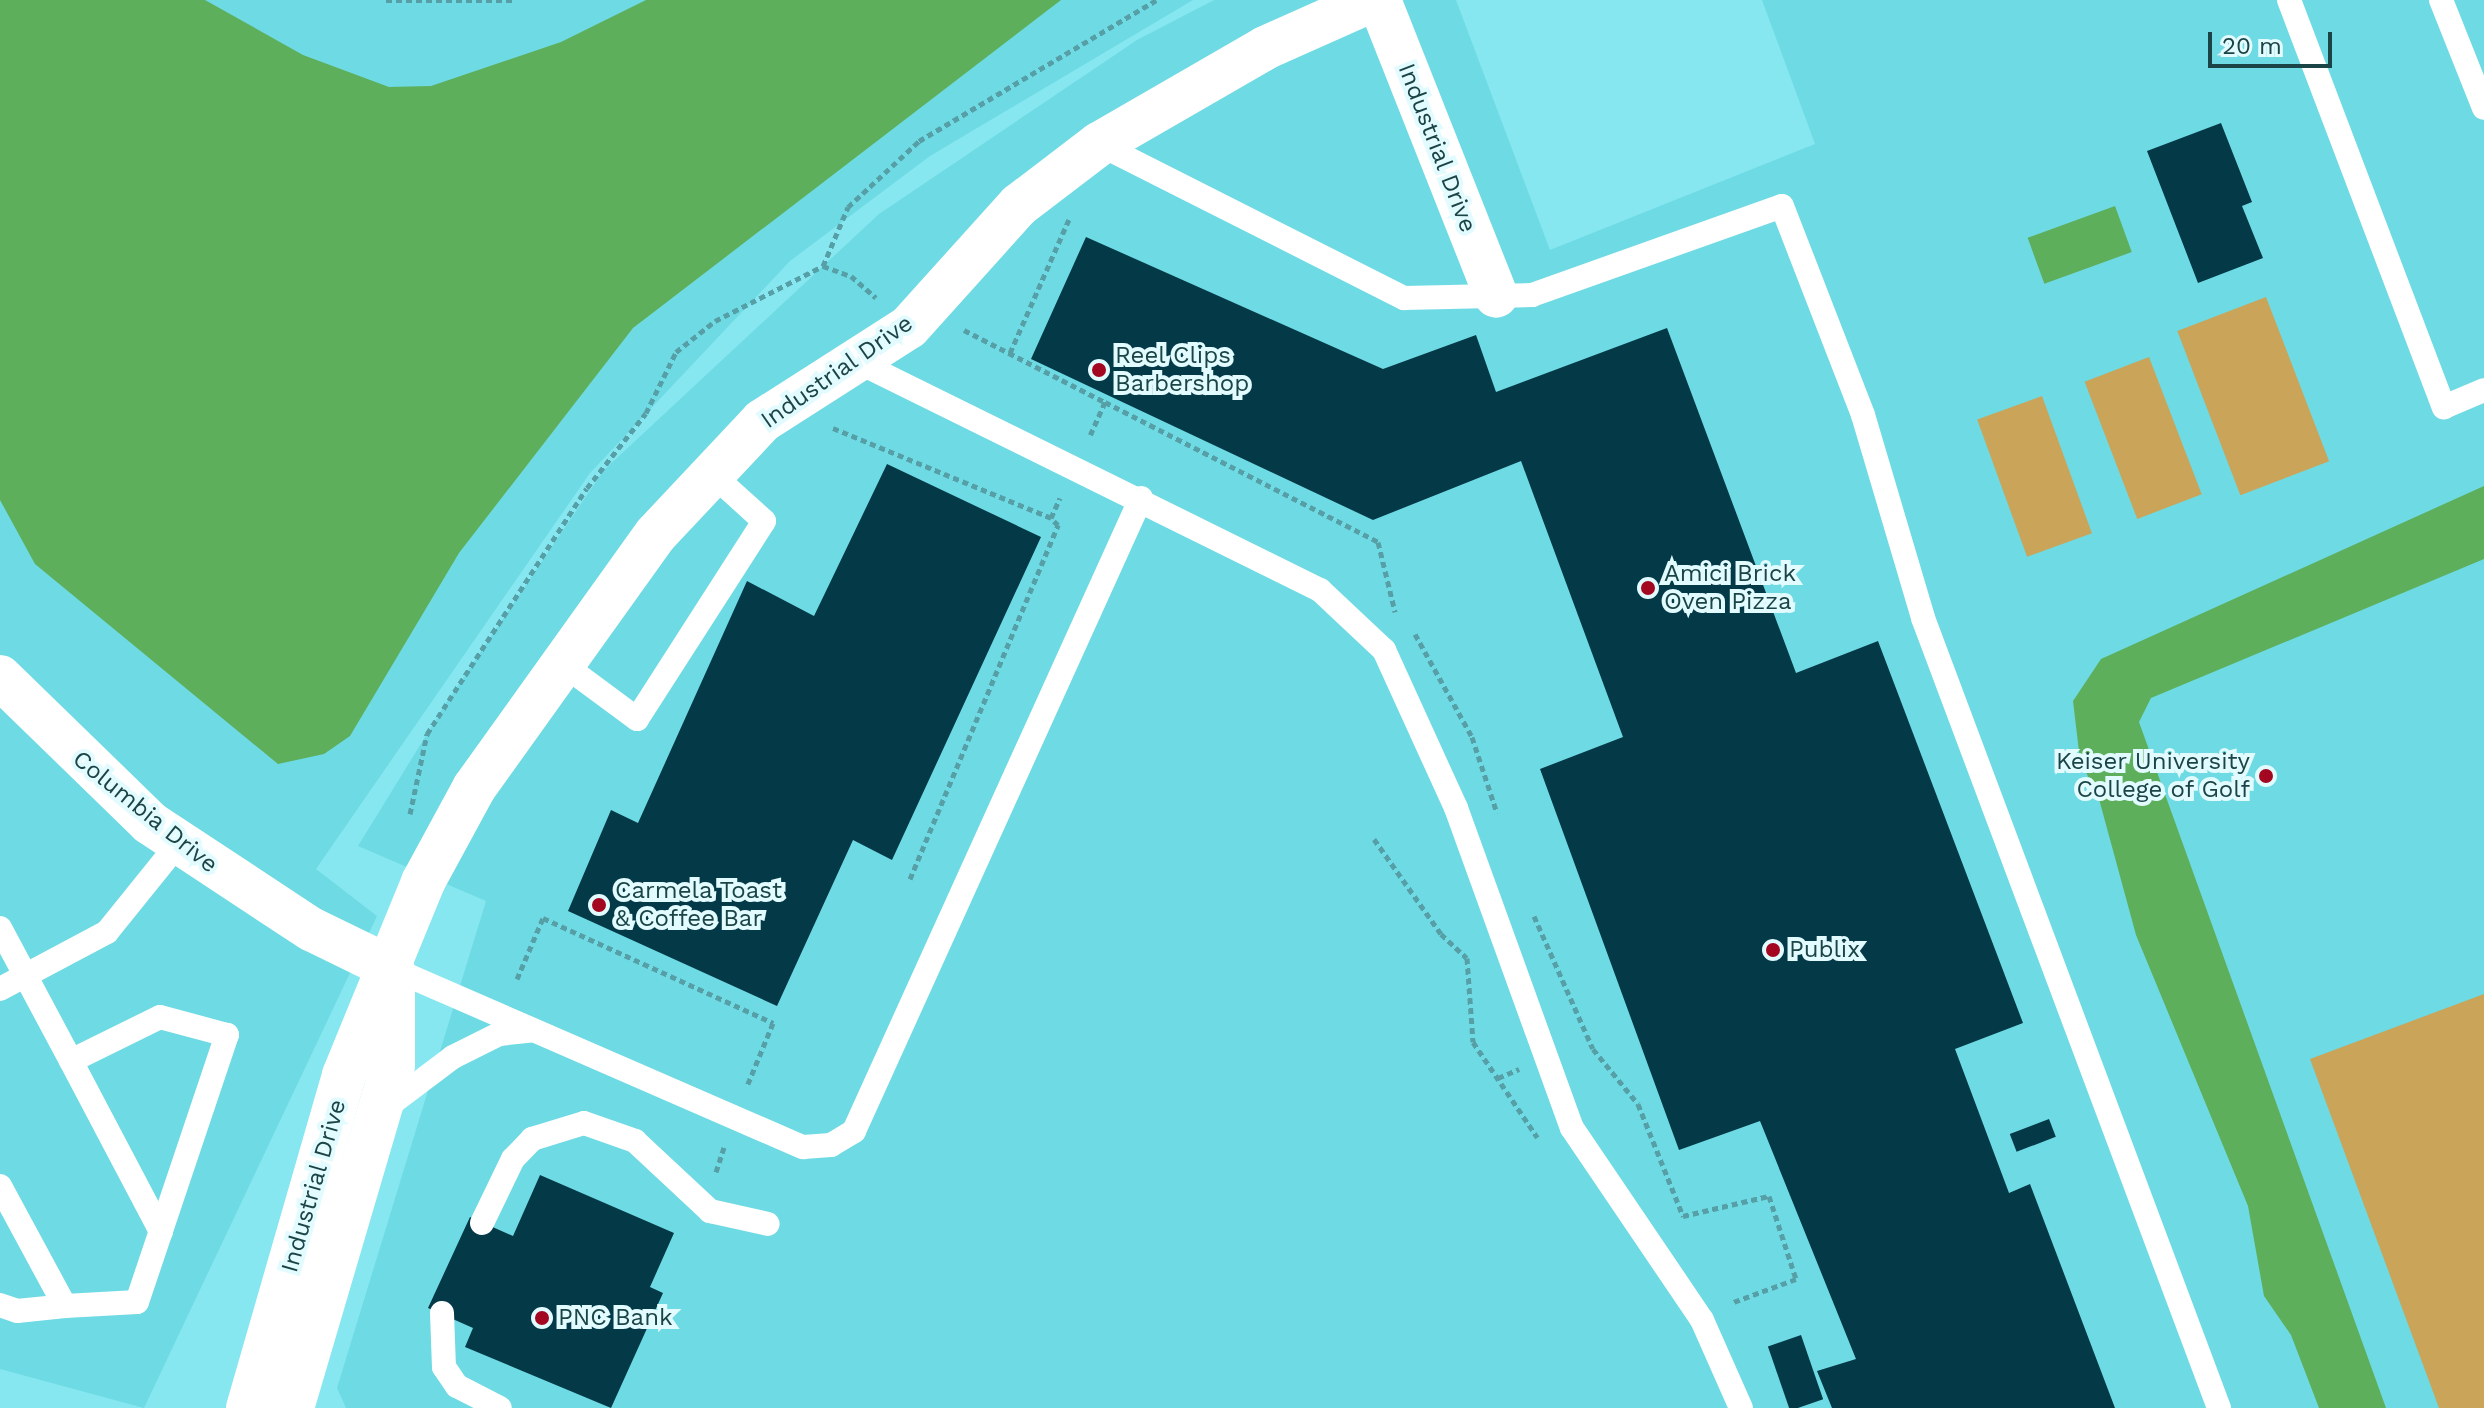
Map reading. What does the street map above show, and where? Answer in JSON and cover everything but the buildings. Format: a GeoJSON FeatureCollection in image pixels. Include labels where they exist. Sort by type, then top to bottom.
{"type":"FeatureCollection","features":[{"type":"Feature","properties":{"kind":"street","name":"Industrial Drive"},"geometry":{"type":"LineString","coordinates":[[248,1408],[344,1075],[393,969],[423,882],[459,815],[560,662],[656,534],[712,474],[796,396],[909,327],[1019,205],[1087,153],[1265,48],[1373,0]]}},
{"type":"Feature","properties":{"kind":"street","name":"Industrial Drive"},"geometry":{"type":"LineString","coordinates":[[1379,0],[1496,296]]}},
{"type":"Feature","properties":{"kind":"street","name":"Columbia Drive"},"geometry":{"type":"LineString","coordinates":[[0,677],[63,746],[178,844],[311,929],[393,969]]}},
{"type":"Feature","properties":{"kind":"street","name":"Industrial Drive"},"geometry":{"type":"LineString","coordinates":[[292,1408],[393,1065],[393,969]]}},
{"type":"Feature","properties":{"kind":"lane"},"geometry":{"type":"LineString","coordinates":[[2289,0],[2444,407],[2484,390]]}},
{"type":"Feature","properties":{"kind":"lane"},"geometry":{"type":"LineString","coordinates":[[2441,0],[2484,108]]}},
{"type":"Feature","properties":{"kind":"lane"},"geometry":{"type":"LineString","coordinates":[[1087,153],[1404,298],[1532,295],[1782,206],[1863,415],[1923,618],[2219,1408]]}},
{"type":"Feature","properties":{"kind":"lane"},"geometry":{"type":"LineString","coordinates":[[854,360],[1141,498],[1320,590],[1384,650],[1451,794],[1572,1128],[1702,1320],[1741,1408]]}},
{"type":"Feature","properties":{"kind":"lane"},"geometry":{"type":"LineString","coordinates":[[560,662],[637,719],[764,521],[712,474]]}},
{"type":"Feature","properties":{"kind":"lane"},"geometry":{"type":"LineString","coordinates":[[393,969],[529,1031],[803,1147],[831,1145],[854,1131],[1141,498]]}},
{"type":"Feature","properties":{"kind":"lane"},"geometry":{"type":"LineString","coordinates":[[0,989],[107,932],[178,844]]}},
{"type":"Feature","properties":{"kind":"lane"},"geometry":{"type":"LineString","coordinates":[[0,928],[161,1232]]}},
{"type":"Feature","properties":{"kind":"lane"},"geometry":{"type":"LineString","coordinates":[[0,1305],[17,1311],[137,1302],[227,1035],[160,1017],[71,1061]]}},
{"type":"Feature","properties":{"kind":"lane"},"geometry":{"type":"LineString","coordinates":[[379,1112],[453,1057],[499,1034],[529,1031]]}},
{"type":"Feature","properties":{"kind":"lane"},"geometry":{"type":"LineString","coordinates":[[482,1223],[513,1159],[532,1139],[584,1123],[635,1141],[710,1211],[768,1224]]}},
{"type":"Feature","properties":{"kind":"lane"},"geometry":{"type":"LineString","coordinates":[[0,1186],[65,1306]]}},
{"type":"Feature","properties":{"kind":"lane"},"geometry":{"type":"LineString","coordinates":[[442,1313],[437,1345],[444,1367],[457,1386],[500,1408]]}},
{"type":"Feature","properties":{"kind":"path"},"geometry":{"type":"LineString","coordinates":[[386,0],[515,0]]}},
{"type":"Feature","properties":{"kind":"path"},"geometry":{"type":"LineString","coordinates":[[410,819],[409,793],[427,734],[587,488],[646,413],[676,352],[715,321],[823,266],[848,207],[919,141],[1156,0]]}},
{"type":"Feature","properties":{"kind":"path"},"geometry":{"type":"LineString","coordinates":[[1010,353],[1068,229],[1087,153]]}},
{"type":"Feature","properties":{"kind":"path"},"geometry":{"type":"LineString","coordinates":[[823,266],[851,276],[884,305]]}},
{"type":"Feature","properties":{"kind":"path"},"geometry":{"type":"LineString","coordinates":[[956,325],[1378,542],[1403,621]]}},
{"type":"Feature","properties":{"kind":"path"},"geometry":{"type":"LineString","coordinates":[[796,396],[810,416],[868,446],[1051,518],[1058,525],[910,879]]}},
{"type":"Feature","properties":{"kind":"path"},"geometry":{"type":"LineString","coordinates":[[1090,435],[1105,402]]}},
{"type":"Feature","properties":{"kind":"path"},"geometry":{"type":"LineString","coordinates":[[1051,518],[1060,497]]}},
{"type":"Feature","properties":{"kind":"path"},"geometry":{"type":"LineString","coordinates":[[1411,630],[1429,648],[1472,737],[1500,824]]}},
{"type":"Feature","properties":{"kind":"path"},"geometry":{"type":"LineString","coordinates":[[1374,839],[1467,958],[1473,1042],[1539,1140]]}},
{"type":"Feature","properties":{"kind":"path"},"geometry":{"type":"LineString","coordinates":[[1531,910],[1593,1049],[1638,1104],[1683,1216],[1769,1196],[1796,1279],[1731,1303]]}},
{"type":"Feature","properties":{"kind":"path"},"geometry":{"type":"LineString","coordinates":[[517,979],[543,918],[773,1023],[745,1091]]}},
{"type":"Feature","properties":{"kind":"shaded area"},"geometry":{"type":"Polygon","coordinates":[[[0,0],[1193,0],[930,156],[790,261],[590,473],[316,869],[377,916],[144,1408],[0,1369],[0,0]]]}},
{"type":"Feature","properties":{"kind":"shaded area"},"geometry":{"type":"Polygon","coordinates":[[[0,0],[205,0],[303,55],[389,87],[431,86],[561,42],[646,0],[1061,0],[633,328],[459,553],[350,736],[324,754],[278,764],[35,564],[0,500],[0,0]]]}},
{"type":"Feature","properties":{"kind":"shaded area"},"geometry":{"type":"Polygon","coordinates":[[[1214,0],[1456,0],[1550,250],[1815,144],[1762,0],[2484,0],[2484,1408],[346,1408],[337,1388],[486,901],[358,846],[446,703],[604,470],[879,214],[1137,40],[1214,0]]]}},
{"type":"Feature","properties":{"kind":"shaded area"},"geometry":{"type":"Polygon","coordinates":[[[2115,206],[2132,252],[2044,284],[2028,238],[2115,206]]]}},
{"type":"Feature","properties":{"kind":"shaded area"},"geometry":{"type":"Polygon","coordinates":[[[2266,297],[2329,461],[2240,495],[2177,331],[2266,297]]]}},
{"type":"Feature","properties":{"kind":"shaded area"},"geometry":{"type":"Polygon","coordinates":[[[2149,357],[2202,494],[2137,519],[2085,382],[2149,357]]]}},
{"type":"Feature","properties":{"kind":"shaded area"},"geometry":{"type":"Polygon","coordinates":[[[2042,396],[2092,533],[2027,557],[1977,420],[2042,396]]]}},
{"type":"Feature","properties":{"kind":"shaded area"},"geometry":{"type":"Polygon","coordinates":[[[2484,486],[2484,559],[2151,698],[2139,722],[2386,1408],[2319,1408],[2291,1335],[2264,1296],[2248,1206],[2136,935],[2099,799],[2080,760],[2073,701],[2101,659],[2484,486]]]}},
{"type":"Feature","properties":{"kind":"shaded area"},"geometry":{"type":"Polygon","coordinates":[[[2484,994],[2484,1408],[2439,1408],[2310,1059],[2484,994]]]}},
{"type":"Feature","properties":{"kind":"place","name":"Reel Clips Barbershop"},"geometry":{"type":"Point","coordinates":[1099,370]}},
{"type":"Feature","properties":{"kind":"place","name":"Amici Brick Oven Pizza"},"geometry":{"type":"Point","coordinates":[1648,588]}},
{"type":"Feature","properties":{"kind":"place","name":"Keiser University College of Golf"},"geometry":{"type":"Point","coordinates":[2266,776]}},
{"type":"Feature","properties":{"kind":"place","name":"Carmela Toast & Coffee Bar"},"geometry":{"type":"Point","coordinates":[599,905]}},
{"type":"Feature","properties":{"kind":"place","name":"Publix"},"geometry":{"type":"Point","coordinates":[1773,950]}},
{"type":"Feature","properties":{"kind":"place","name":"PNC Bank"},"geometry":{"type":"Point","coordinates":[542,1318]}}]}
